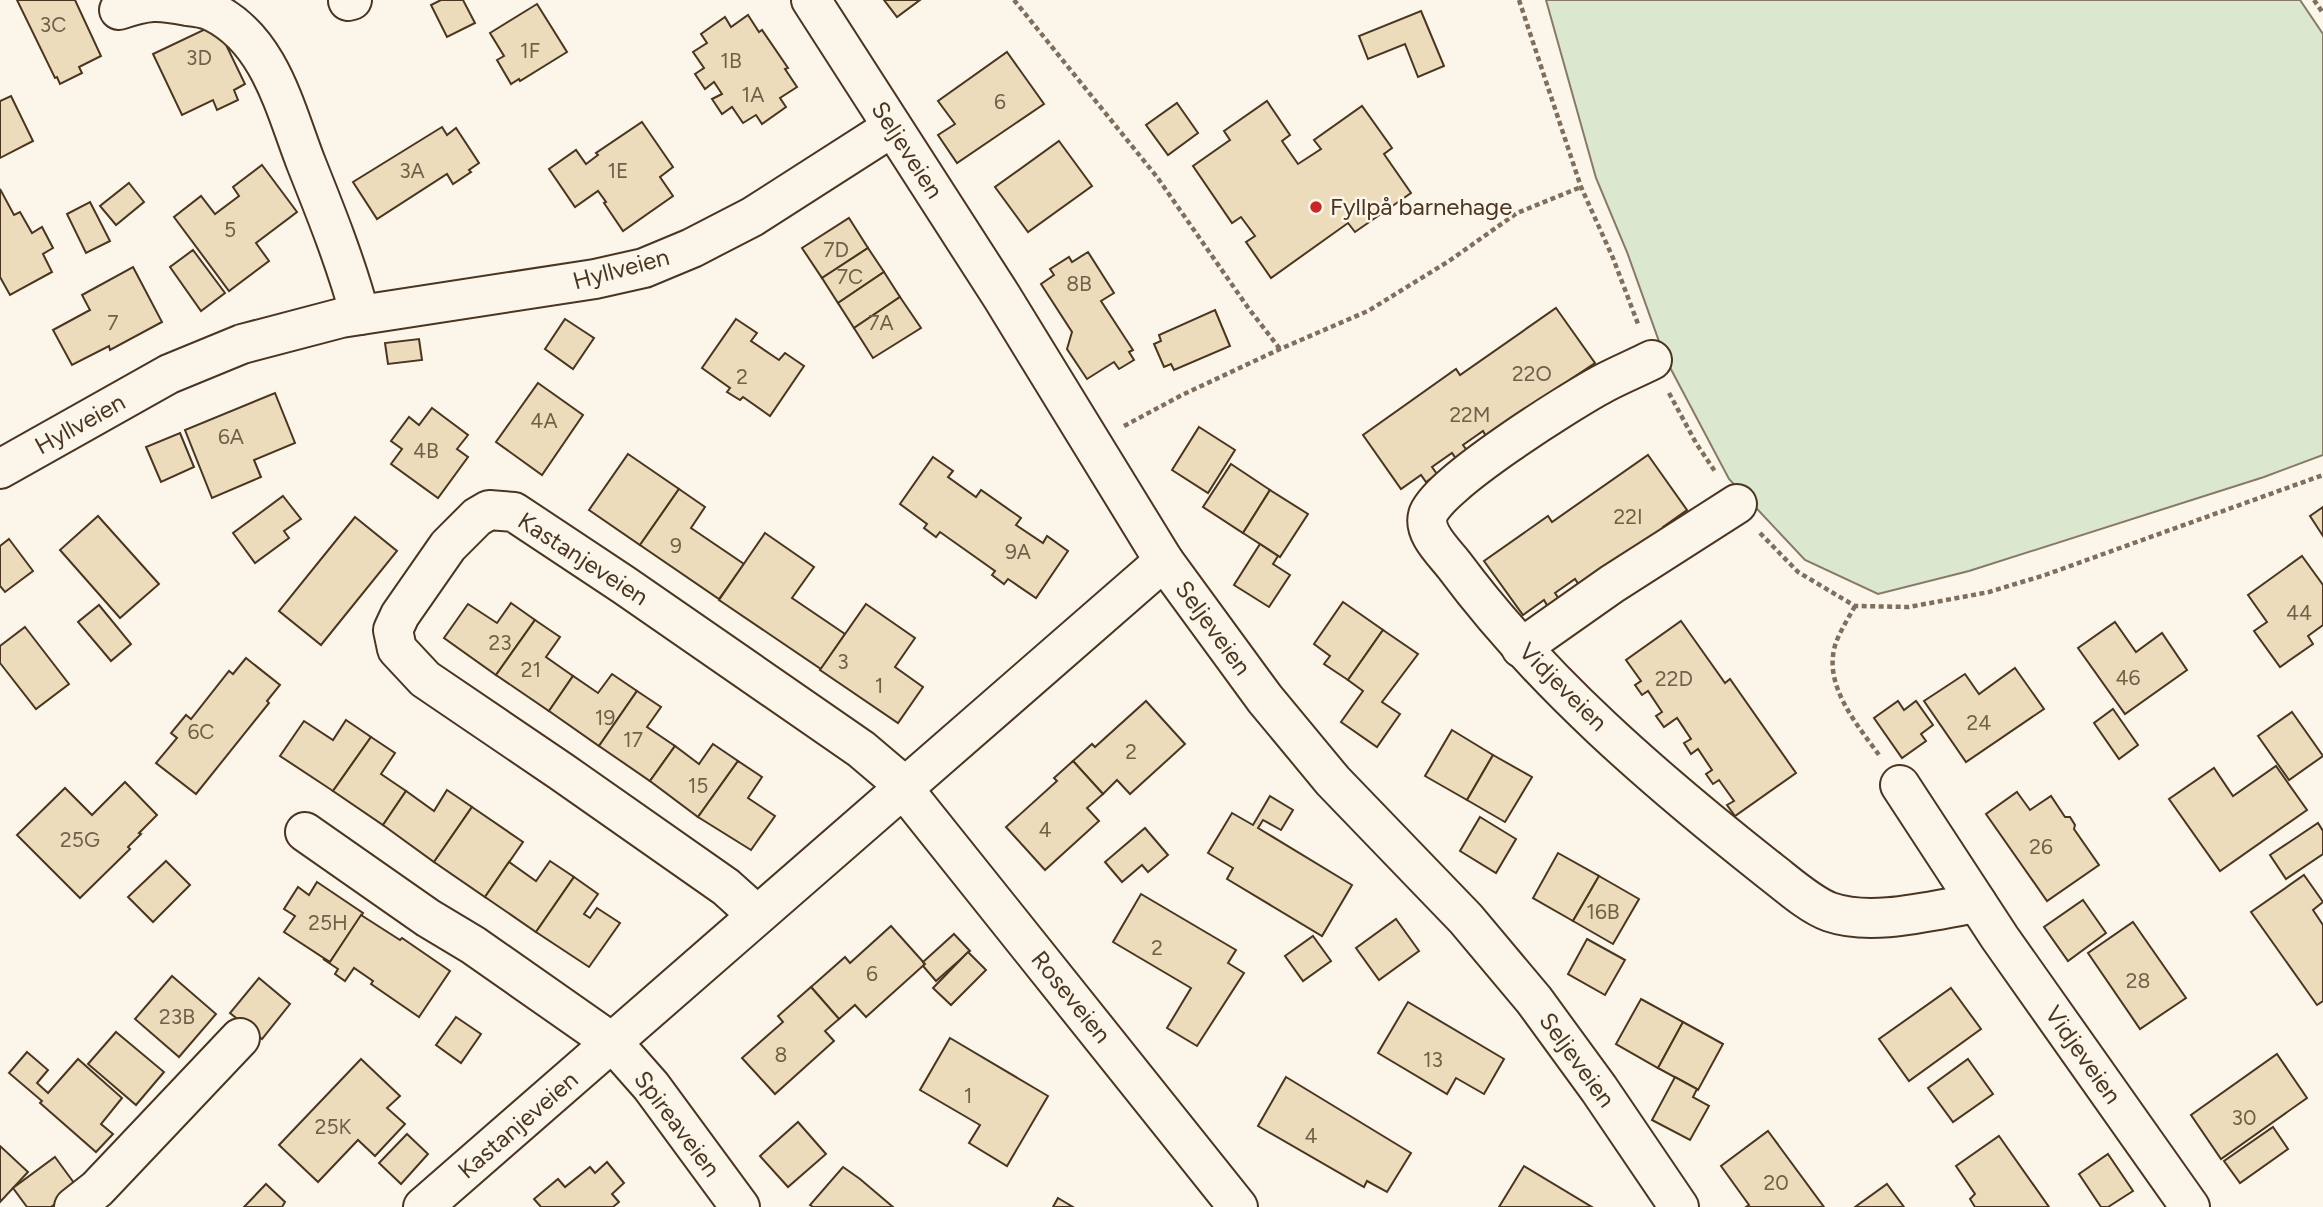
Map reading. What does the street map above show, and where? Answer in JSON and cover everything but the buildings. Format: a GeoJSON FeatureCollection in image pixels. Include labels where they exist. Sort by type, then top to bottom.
{"type":"FeatureCollection","features":[{"type":"Feature","properties":{"kind":"street","name":"Seljeveien"},"geometry":{"type":"LineString","coordinates":[[811,0],[1002,297],[1164,561],[1265,699],[1333,781],[1466,919],[1534,1000],[1599,1089],[1679,1207]]}},
{"type":"Feature","properties":{"kind":"street"},"geometry":{"type":"LineString","coordinates":[[119,10],[146,1],[163,1],[211,10],[230,22],[254,45],[266,62],[288,115],[348,271],[360,315]]}},
{"type":"Feature","properties":{"kind":"street","name":"Hyllveien"},"geometry":{"type":"LineString","coordinates":[[0,469],[169,374],[242,344],[360,315],[595,279],[644,268],[692,248],[752,217],[891,128]]}},
{"type":"Feature","properties":{"kind":"street","name":"Vidjeveien"},"geometry":{"type":"LineString","coordinates":[[1652,360],[1603,384],[1486,459],[1441,495],[1430,509],[1426,519],[1432,536],[1521,648],[1575,702],[1695,811],[1828,912],[1853,917],[1887,917],[1977,903]]}},
{"type":"Feature","properties":{"kind":"street"},"geometry":{"type":"LineString","coordinates":[[1521,648],[1612,584],[1737,504]]}},
{"type":"Feature","properties":{"kind":"street","name":"Kastanjeveien"},"geometry":{"type":"LineString","coordinates":[[757,915],[726,887],[435,687],[397,649],[393,630],[400,615],[448,546],[477,517],[489,510],[514,512],[861,749],[894,777],[903,789]]}},
{"type":"Feature","properties":{"kind":"street","name":"Kastanjeveien"},"geometry":{"type":"LineString","coordinates":[[423,1207],[1164,561]]}},
{"type":"Feature","properties":{"kind":"street","name":"Vidjeveien"},"geometry":{"type":"LineString","coordinates":[[1900,785],[1977,903],[2190,1207]]}},
{"type":"Feature","properties":{"kind":"street","name":"Roseveien"},"geometry":{"type":"LineString","coordinates":[[903,789],[1238,1207]]}},
{"type":"Feature","properties":{"kind":"street"},"geometry":{"type":"LineString","coordinates":[[305,832],[613,1043]]}},
{"type":"Feature","properties":{"kind":"street"},"geometry":{"type":"LineString","coordinates":[[74,1207],[106,1180],[240,1038]]}},
{"type":"Feature","properties":{"kind":"street","name":"Spireaveien"},"geometry":{"type":"LineString","coordinates":[[613,1043],[651,1086],[740,1207]]}},
{"type":"Feature","properties":{"kind":"path"},"geometry":{"type":"LineString","coordinates":[[1014,0],[1157,177],[1280,349]]}},
{"type":"Feature","properties":{"kind":"path"},"geometry":{"type":"LineString","coordinates":[[1519,0],[1581,187],[1613,258],[1652,360],[1696,443],[1744,516],[1798,572],[1855,606],[1909,607],[1989,592],[2045,575],[2323,475]]}},
{"type":"Feature","properties":{"kind":"path"},"geometry":{"type":"LineString","coordinates":[[2314,0],[2323,13]]}},
{"type":"Feature","properties":{"kind":"path"},"geometry":{"type":"LineString","coordinates":[[1092,443],[1182,395],[1368,311],[1449,261],[1517,213],[1581,187]]}},
{"type":"Feature","properties":{"kind":"path"},"geometry":{"type":"LineString","coordinates":[[1855,606],[1836,641],[1832,660],[1837,689],[1854,720],[1900,785]]}},
{"type":"Feature","properties":{"kind":"green space"},"geometry":{"type":"Polygon","coordinates":[[[1546,0],[2300,0],[2323,34],[2323,455],[2264,477],[1969,571],[1878,594],[1805,560],[1729,479],[1665,358],[1627,252],[1596,178],[1546,0]]]}},
{"type":"Feature","properties":{"kind":"place","name":"Fyllpå barnehage"},"geometry":{"type":"Point","coordinates":[1316,207]}}]}
